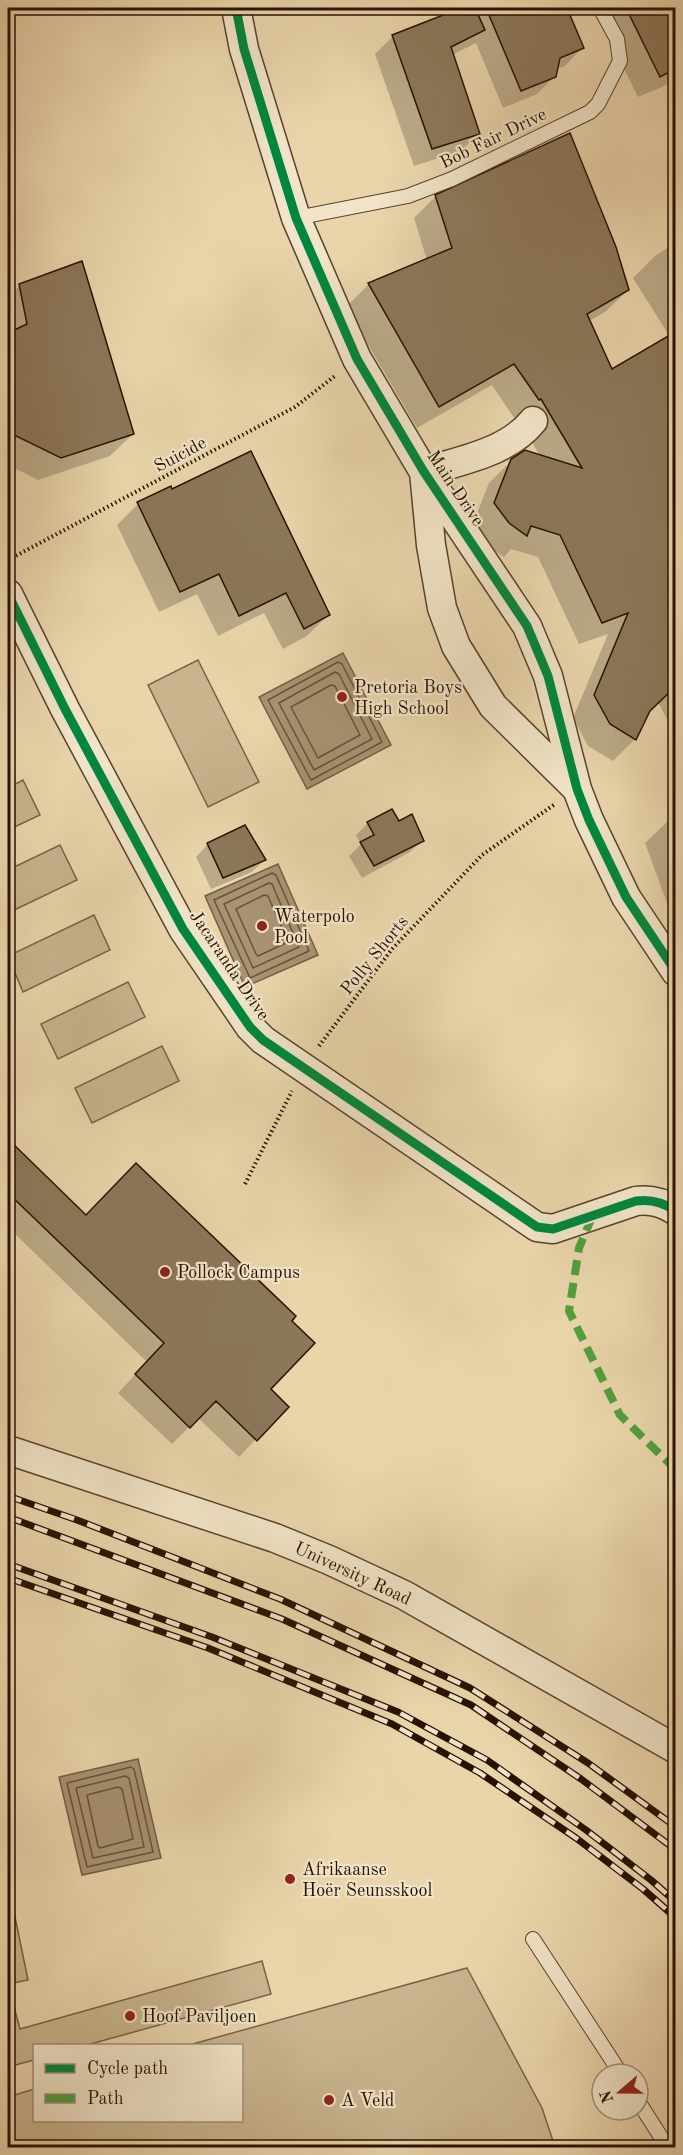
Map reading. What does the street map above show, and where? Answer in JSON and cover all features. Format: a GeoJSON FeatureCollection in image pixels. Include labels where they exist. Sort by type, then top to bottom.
{"type":"FeatureCollection","features":[{"type":"Feature","properties":{"kind":"street","name":"Main Drive"},"geometry":{"type":"LineString","coordinates":[[236,8],[244,49],[296,218],[357,359],[424,472],[527,626],[548,676],[577,789],[589,820],[626,897],[675,972]]}},
{"type":"Feature","properties":{"kind":"street"},"geometry":{"type":"LineString","coordinates":[[424,472],[504,446],[525,432],[533,422]]}},
{"type":"Feature","properties":{"kind":"street","name":"Main Drive"},"geometry":{"type":"LineString","coordinates":[[424,472],[431,545],[442,608],[456,646],[493,706],[577,789]]}},
{"type":"Feature","properties":{"kind":"street","name":"Jacaranda Drive"},"geometry":{"type":"LineString","coordinates":[[8,594],[65,709],[183,929],[257,1035],[537,1227],[553,1229],[636,1201],[648,1200],[661,1203],[675,1211]]}},
{"type":"Feature","properties":{"kind":"street","name":"University Road"},"geometry":{"type":"LineString","coordinates":[[8,1450],[275,1538],[329,1560],[404,1595],[675,1749]]}},
{"type":"Feature","properties":{"kind":"lane","name":"Bob Fair Drive"},"geometry":{"type":"LineString","coordinates":[[296,218],[408,196],[452,179],[590,112],[598,104],[620,62],[617,39],[600,8]]}},
{"type":"Feature","properties":{"kind":"lane"},"geometry":{"type":"LineString","coordinates":[[533,1939],[613,2062]]}},
{"type":"Feature","properties":{"kind":"lane"},"geometry":{"type":"LineString","coordinates":[[650,2120],[668,2148]]}},
{"type":"Feature","properties":{"kind":"shaded area"},"geometry":{"type":"Polygon","coordinates":[[[198,660],[259,782],[208,807],[148,685],[198,660]]]}},
{"type":"Feature","properties":{"kind":"shaded area"},"geometry":{"type":"Polygon","coordinates":[[[23,780],[40,815],[8,830],[8,788],[23,780]]]}},
{"type":"Feature","properties":{"kind":"shaded area"},"geometry":{"type":"Polygon","coordinates":[[[60,845],[77,880],[8,913],[8,870],[60,845]]]}},
{"type":"Feature","properties":{"kind":"shaded area"},"geometry":{"type":"Polygon","coordinates":[[[94,915],[110,950],[23,992],[8,956],[94,915]]]}},
{"type":"Feature","properties":{"kind":"shaded area"},"geometry":{"type":"Polygon","coordinates":[[[128,982],[145,1017],[58,1059],[41,1024],[128,982]]]}},
{"type":"Feature","properties":{"kind":"shaded area"},"geometry":{"type":"Polygon","coordinates":[[[162,1046],[179,1081],[92,1123],[75,1088],[162,1046]]]}},
{"type":"Feature","properties":{"kind":"shaded area"},"geometry":{"type":"Polygon","coordinates":[[[8,1883],[28,1980],[8,1984],[8,1883]]]}},
{"type":"Feature","properties":{"kind":"shaded area","name":"Hoof Paviljoen"},"geometry":{"type":"Polygon","coordinates":[[[262,1961],[271,1994],[91,2044],[33,2044],[33,2060],[8,2067],[8,1985],[20,2029],[262,1961]]]}},
{"type":"Feature","properties":{"kind":"shaded area"},"geometry":{"type":"Polygon","coordinates":[[[467,1968],[542,2108],[555,2147],[8,2147],[8,2097],[33,2089],[33,2122],[243,2122],[243,2044],[193,2044],[467,1968]]]}},
{"type":"Feature","properties":{"kind":"water"},"geometry":{"type":"Polygon","coordinates":[[[343,653],[391,745],[307,789],[259,697],[343,653]]]}},
{"type":"Feature","properties":{"kind":"water","name":"Waterpolo Pool"},"geometry":{"type":"Polygon","coordinates":[[[278,864],[318,955],[245,987],[205,896],[278,864]]]}},
{"type":"Feature","properties":{"kind":"water"},"geometry":{"type":"Polygon","coordinates":[[[138,1759],[161,1858],[82,1875],[59,1777],[138,1759]]]}},
{"type":"Feature","properties":{"kind":"building"},"geometry":{"type":"Polygon","coordinates":[[[461,8],[475,8],[485,30],[451,47],[480,134],[432,149],[392,35],[461,8]]]}},
{"type":"Feature","properties":{"kind":"building"},"geometry":{"type":"Polygon","coordinates":[[[486,8],[567,8],[584,48],[560,58],[556,77],[521,91],[486,8]]]}},
{"type":"Feature","properties":{"kind":"building"},"geometry":{"type":"Polygon","coordinates":[[[626,8],[675,8],[675,69],[660,77],[626,8]]]}},
{"type":"Feature","properties":{"kind":"building"},"geometry":{"type":"Polygon","coordinates":[[[570,133],[616,247],[629,290],[587,314],[612,369],[675,332],[675,687],[650,711],[636,740],[610,724],[594,695],[628,613],[602,623],[560,535],[531,526],[527,536],[509,523],[494,503],[511,459],[525,450],[582,468],[541,399],[539,400],[514,364],[439,407],[368,283],[452,248],[435,195],[570,133]]]}},
{"type":"Feature","properties":{"kind":"building"},"geometry":{"type":"Polygon","coordinates":[[[82,261],[134,434],[61,458],[8,432],[8,333],[27,324],[19,284],[82,261]]]}},
{"type":"Feature","properties":{"kind":"building"},"geometry":{"type":"Polygon","coordinates":[[[251,451],[330,615],[304,629],[286,593],[239,616],[219,574],[180,592],[137,502],[171,486],[172,489],[251,451]]]}},
{"type":"Feature","properties":{"kind":"building"},"geometry":{"type":"Polygon","coordinates":[[[392,809],[399,821],[412,814],[424,841],[374,866],[360,842],[374,835],[367,822],[392,809]]]}},
{"type":"Feature","properties":{"kind":"building"},"geometry":{"type":"Polygon","coordinates":[[[245,825],[266,860],[223,878],[207,843],[245,825]]]}},
{"type":"Feature","properties":{"kind":"building"},"geometry":{"type":"Polygon","coordinates":[[[8,1139],[86,1215],[136,1163],[296,1316],[292,1321],[315,1343],[271,1389],[289,1407],[257,1441],[216,1401],[190,1428],[135,1374],[164,1343],[8,1193],[8,1139]]]}},
{"type":"Feature","properties":{"kind":"railway"},"geometry":{"type":"LineString","coordinates":[[8,1496],[77,1520],[280,1599],[470,1688],[588,1763],[676,1827]]}},
{"type":"Feature","properties":{"kind":"railway"},"geometry":{"type":"LineString","coordinates":[[8,1517],[282,1619],[471,1705],[581,1779],[676,1850]]}},
{"type":"Feature","properties":{"kind":"railway"},"geometry":{"type":"LineString","coordinates":[[8,1564],[212,1637],[398,1712],[487,1760],[586,1830],[676,1902]]}},
{"type":"Feature","properties":{"kind":"railway"},"geometry":{"type":"LineString","coordinates":[[8,1578],[208,1648],[392,1724],[480,1773],[576,1838],[643,1889],[676,1918]]}},
{"type":"Feature","properties":{"kind":"marked path"},"geometry":{"type":"LineString","coordinates":[[592,1217],[579,1248],[569,1311],[620,1415],[676,1470]]}},
{"type":"Feature","properties":{"kind":"cycle path"},"geometry":{"type":"LineString","coordinates":[[236,8],[244,49],[296,218],[357,359],[424,472],[527,626],[548,676],[577,789],[589,820],[626,897],[676,972]]}},
{"type":"Feature","properties":{"kind":"cycle path"},"geometry":{"type":"LineString","coordinates":[[8,594],[65,709],[183,929],[250,1027],[263,1040],[537,1227],[553,1229],[636,1201],[657,1202],[676,1211]]}},
{"type":"Feature","properties":{"kind":"place","name":"Pretoria Boys High School"},"geometry":{"type":"Point","coordinates":[342,697]}},
{"type":"Feature","properties":{"kind":"place","name":"Waterpolo Pool"},"geometry":{"type":"Point","coordinates":[262,926]}},
{"type":"Feature","properties":{"kind":"place","name":"Pollock Campus"},"geometry":{"type":"Point","coordinates":[165,1272]}},
{"type":"Feature","properties":{"kind":"place","name":"Afrikaanse Hoër Seunsskool"},"geometry":{"type":"Point","coordinates":[290,1879]}},
{"type":"Feature","properties":{"kind":"place","name":"Hoof Paviljoen"},"geometry":{"type":"Point","coordinates":[130,2016]}},
{"type":"Feature","properties":{"kind":"place","name":"A Veld"},"geometry":{"type":"Point","coordinates":[329,2100]}}]}
